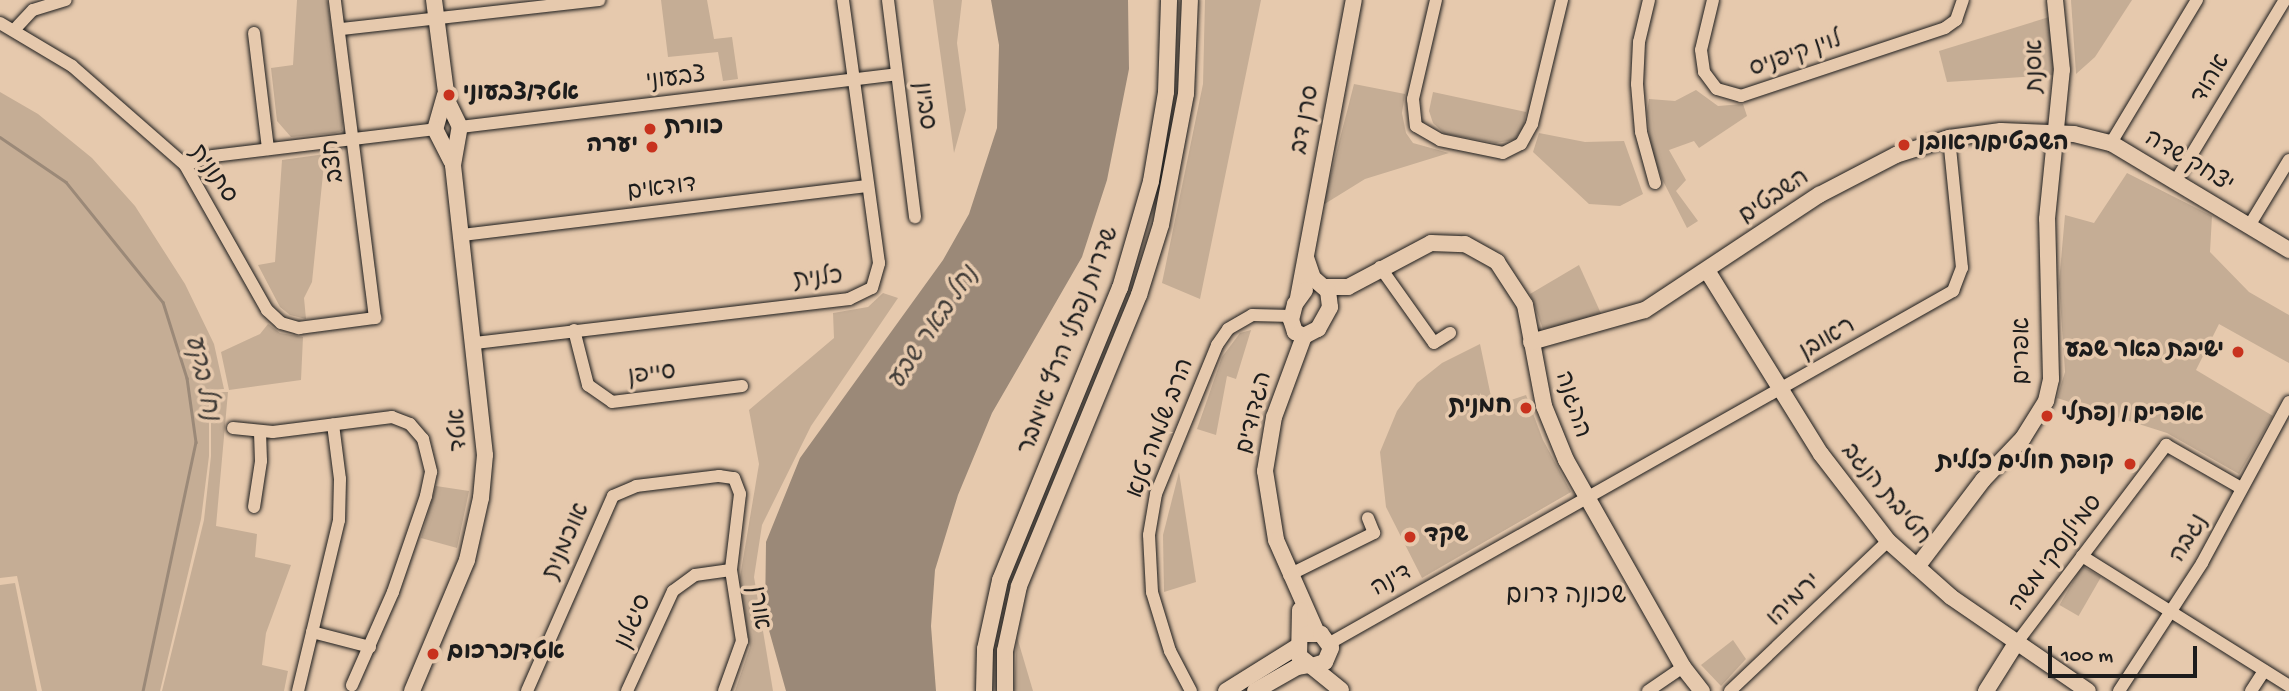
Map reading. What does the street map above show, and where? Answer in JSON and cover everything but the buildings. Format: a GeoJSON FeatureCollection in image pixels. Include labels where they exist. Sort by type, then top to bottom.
{"type":"FeatureCollection","features":[{"type":"Feature","properties":{"kind":"street"},"geometry":{"type":"LineString","coordinates":[[15,29],[33,10],[66,0]]}},
{"type":"Feature","properties":{"kind":"street","name":"חצב"},"geometry":{"type":"LineString","coordinates":[[335,0],[341,29],[375,318]]}},
{"type":"Feature","properties":{"kind":"street","name":"אטד"},"geometry":{"type":"LineString","coordinates":[[413,686],[467,560],[481,498],[485,446],[454,170],[458,127],[445,89],[434,0]]}},
{"type":"Feature","properties":{"kind":"street"},"geometry":{"type":"LineString","coordinates":[[341,29],[599,0]]}},
{"type":"Feature","properties":{"kind":"street","name":"כלנית"},"geometry":{"type":"LineString","coordinates":[[475,343],[865,294],[876,282],[879,264],[843,0]]}},
{"type":"Feature","properties":{"kind":"street","name":"סביון"},"geometry":{"type":"LineString","coordinates":[[888,0],[915,217]]}},
{"type":"Feature","properties":{"kind":"street","name":"שדרות נפתלי הרץ אימבר"},"geometry":{"type":"LineString","coordinates":[[984,691],[985,649],[1000,580],[1120,288],[1141,220],[1164,104],[1169,0]]}},
{"type":"Feature","properties":{"kind":"street","name":"שדרות נפתלי הרץ אימבר"},"geometry":{"type":"LineString","coordinates":[[1004,691],[1005,651],[1019,586],[1139,295],[1161,225],[1186,94],[1190,0]]}},
{"type":"Feature","properties":{"kind":"street","name":"סרן דב"},"geometry":{"type":"LineString","coordinates":[[1298,298],[1354,0]]}},
{"type":"Feature","properties":{"kind":"street"},"geometry":{"type":"LineString","coordinates":[[1436,0],[1413,99],[1416,125],[1440,140],[1503,153],[1521,144],[1532,124],[1562,0]]}},
{"type":"Feature","properties":{"kind":"street"},"geometry":{"type":"LineString","coordinates":[[1649,0],[1639,42],[1637,85],[1641,132],[1655,183]]}},
{"type":"Feature","properties":{"kind":"street","name":"לוין קיפניס"},"geometry":{"type":"LineString","coordinates":[[1713,0],[1701,50],[1704,72],[1717,89],[1741,96],[1945,28],[1956,20],[1963,0]]}},
{"type":"Feature","properties":{"kind":"street","name":"אסנת"},"geometry":{"type":"LineString","coordinates":[[2055,0],[2062,70],[2057,132]]}},
{"type":"Feature","properties":{"kind":"street"},"geometry":{"type":"LineString","coordinates":[[2111,143],[2197,0]]}},
{"type":"Feature","properties":{"kind":"street","name":"אהוד"},"geometry":{"type":"LineString","coordinates":[[2175,182],[2285,0]]}},
{"type":"Feature","properties":{"kind":"street","name":"סתונית"},"geometry":{"type":"LineString","coordinates":[[0,23],[15,29],[72,66],[185,165],[267,310],[281,323],[299,328],[375,318]]}},
{"type":"Feature","properties":{"kind":"street"},"geometry":{"type":"LineString","coordinates":[[254,33],[268,149]]}},
{"type":"Feature","properties":{"kind":"street","name":"צבעוני"},"geometry":{"type":"LineString","coordinates":[[458,127],[897,74]]}},
{"type":"Feature","properties":{"kind":"street","name":"אטד"},"geometry":{"type":"LineString","coordinates":[[445,89],[437,128],[454,170]]}},
{"type":"Feature","properties":{"kind":"street"},"geometry":{"type":"LineString","coordinates":[[185,165],[213,156],[437,128],[450,115],[458,127],[450,140],[437,128]]}},
{"type":"Feature","properties":{"kind":"street","name":"השבטים"},"geometry":{"type":"LineString","coordinates":[[1531,342],[1632,316],[1708,272],[1846,179],[1896,155],[1949,138],[2001,131],[2057,132]]}},
{"type":"Feature","properties":{"kind":"street","name":"יצחק שדה"},"geometry":{"type":"LineString","coordinates":[[2057,132],[2111,143],[2289,250]]}},
{"type":"Feature","properties":{"kind":"street","name":"אפרים"},"geometry":{"type":"LineString","coordinates":[[1917,567],[1983,480],[2023,438],[2046,401],[2051,379],[2047,219],[2057,132]]}},
{"type":"Feature","properties":{"kind":"street","name":"ראובן"},"geometry":{"type":"LineString","coordinates":[[1587,501],[1944,297],[1960,281],[1949,138]]}},
{"type":"Feature","properties":{"kind":"street"},"geometry":{"type":"LineString","coordinates":[[2249,226],[2289,160]]}},
{"type":"Feature","properties":{"kind":"street","name":"דודאים"},"geometry":{"type":"LineString","coordinates":[[462,235],[867,186]]}},
{"type":"Feature","properties":{"kind":"street","name":"ההגנה"},"geometry":{"type":"LineString","coordinates":[[1330,307],[1355,283],[1380,267],[1431,243],[1476,247],[1497,262],[1518,287],[1552,432],[1587,501],[1683,667],[1702,691]]}},
{"type":"Feature","properties":{"kind":"street","name":"סרן דב"},"geometry":{"type":"LineString","coordinates":[[1306,248],[1308,267],[1323,286]]}},
{"type":"Feature","properties":{"kind":"street"},"geometry":{"type":"LineString","coordinates":[[1380,267],[1434,343],[1450,333]]}},
{"type":"Feature","properties":{"kind":"street","name":"חטיבת הנגב"},"geometry":{"type":"LineString","coordinates":[[1708,272],[1841,484],[1888,541],[2015,645],[2088,691]]}},
{"type":"Feature","properties":{"kind":"street","name":"ההגנה"},"geometry":{"type":"LineString","coordinates":[[1323,286],[1339,289],[1355,283]]}},
{"type":"Feature","properties":{"kind":"street"},"geometry":{"type":"LineString","coordinates":[[1323,286],[1330,307],[1318,329],[1304,336],[1292,327],[1292,316],[1298,298],[1310,288],[1323,286]]}},
{"type":"Feature","properties":{"kind":"street","name":"הרב שלמה טנא"},"geometry":{"type":"LineString","coordinates":[[1191,691],[1170,652],[1152,592],[1149,538],[1156,494],[1217,345],[1228,329],[1252,315],[1292,316]]}},
{"type":"Feature","properties":{"kind":"street","name":"סייפן"},"geometry":{"type":"LineString","coordinates":[[574,330],[583,376],[595,394],[612,402],[742,386]]}},
{"type":"Feature","properties":{"kind":"street","name":"הגדודים"},"geometry":{"type":"LineString","coordinates":[[1304,336],[1274,417],[1265,471],[1270,517],[1302,620],[1299,643],[1302,660],[1341,690]]}},
{"type":"Feature","properties":{"kind":"street","name":"נגבה"},"geometry":{"type":"LineString","coordinates":[[2119,691],[2171,611],[2289,402]]}},
{"type":"Feature","properties":{"kind":"street"},"geometry":{"type":"LineString","coordinates":[[233,428],[260,432],[381,418],[402,420],[423,439],[430,460],[429,484],[370,647],[352,685]]}},
{"type":"Feature","properties":{"kind":"street"},"geometry":{"type":"LineString","coordinates":[[298,691],[340,505],[333,424]]}},
{"type":"Feature","properties":{"kind":"street"},"geometry":{"type":"LineString","coordinates":[[254,507],[261,461],[260,432]]}},
{"type":"Feature","properties":{"kind":"street","name":"סמילנסקי משה"},"geometry":{"type":"LineString","coordinates":[[1986,691],[2015,645],[2166,445],[2241,488]]}},
{"type":"Feature","properties":{"kind":"street","name":"אוכמנית"},"geometry":{"type":"LineString","coordinates":[[527,691],[603,511],[620,491],[719,476],[734,478],[740,494],[731,570]]}},
{"type":"Feature","properties":{"kind":"street","name":"דינה"},"geometry":{"type":"LineString","coordinates":[[1325,645],[1587,501]]}},
{"type":"Feature","properties":{"kind":"street"},"geometry":{"type":"LineString","coordinates":[[1291,579],[1374,533],[1368,518]]}},
{"type":"Feature","properties":{"kind":"street","name":"ירמיהו"},"geometry":{"type":"LineString","coordinates":[[1730,691],[1888,541]]}},
{"type":"Feature","properties":{"kind":"street"},"geometry":{"type":"LineString","coordinates":[[2082,556],[2289,686]]}},
{"type":"Feature","properties":{"kind":"street","name":"סיגלון"},"geometry":{"type":"LineString","coordinates":[[628,691],[673,590],[695,575],[731,570]]}},
{"type":"Feature","properties":{"kind":"street","name":"אורן"},"geometry":{"type":"LineString","coordinates":[[724,691],[742,641],[731,570]]}},
{"type":"Feature","properties":{"kind":"street","name":"הגדודים"},"geometry":{"type":"LineString","coordinates":[[1291,579],[1325,645],[1341,690]]}},
{"type":"Feature","properties":{"kind":"street"},"geometry":{"type":"LineString","coordinates":[[312,632],[370,647]]}},
{"type":"Feature","properties":{"kind":"street"},"geometry":{"type":"LineString","coordinates":[[1226,691],[1299,643],[1325,645]]}},
{"type":"Feature","properties":{"kind":"street"},"geometry":{"type":"LineString","coordinates":[[1255,691],[1297,667],[1311,665],[1325,645]]}},
{"type":"Feature","properties":{"kind":"street"},"geometry":{"type":"LineString","coordinates":[[1648,691],[1683,667]]}},
{"type":"Feature","properties":{"kind":"street"},"geometry":{"type":"LineString","coordinates":[[2251,691],[2264,671]]}},
{"type":"Feature","properties":{"kind":"shaded area"},"geometry":{"type":"Polygon","coordinates":[[[297,0],[327,0],[342,131],[291,137],[277,121],[271,68],[293,65],[297,0]]]}},
{"type":"Feature","properties":{"kind":"shaded area"},"geometry":{"type":"Polygon","coordinates":[[[661,0],[707,0],[714,39],[732,37],[738,79],[723,81],[718,52],[668,57],[661,0]]]}},
{"type":"Feature","properties":{"kind":"shaded area"},"geometry":{"type":"Polygon","coordinates":[[[933,0],[962,0],[957,43],[966,110],[954,153],[933,0]]]}},
{"type":"Feature","properties":{"kind":"shaded area"},"geometry":{"type":"Polygon","coordinates":[[[1205,0],[1261,0],[1200,299],[1162,283],[1203,84],[1205,0]]]}},
{"type":"Feature","properties":{"kind":"shaded area"},"geometry":{"type":"Polygon","coordinates":[[[2071,0],[2132,0],[2095,57],[2076,74],[2071,0]]]}},
{"type":"Feature","properties":{"kind":"shaded area"},"geometry":{"type":"Polygon","coordinates":[[[2049,17],[2054,75],[1947,82],[1939,51],[2049,17]]]}},
{"type":"Feature","properties":{"kind":"shaded area"},"geometry":{"type":"Polygon","coordinates":[[[1354,84],[1405,94],[1402,113],[1406,133],[1413,143],[1449,153],[1365,179],[1323,205],[1354,84]]]}},
{"type":"Feature","properties":{"kind":"shaded area"},"geometry":{"type":"Polygon","coordinates":[[[1696,90],[1718,106],[1743,104],[1747,116],[1699,148],[1694,141],[1669,150],[1686,180],[1676,191],[1698,221],[1687,228],[1662,179],[1651,148],[1647,112],[1649,99],[1675,101],[1696,90]]]}},
{"type":"Feature","properties":{"kind":"shaded area"},"geometry":{"type":"Polygon","coordinates":[[[0,92],[38,114],[92,158],[135,206],[185,284],[214,344],[224,389],[209,390],[209,456],[201,519],[160,691],[42,691],[17,576],[0,578],[0,92]]]}},
{"type":"Feature","properties":{"kind":"shaded area"},"geometry":{"type":"Polygon","coordinates":[[[1433,92],[1526,112],[1523,128],[1514,140],[1496,143],[1445,134],[1433,123],[1429,111],[1433,92]]]}},
{"type":"Feature","properties":{"kind":"shaded area"},"geometry":{"type":"Polygon","coordinates":[[[1539,133],[1585,142],[1624,141],[1643,194],[1620,206],[1589,204],[1533,152],[1539,133]]]}},
{"type":"Feature","properties":{"kind":"shaded area"},"geometry":{"type":"Polygon","coordinates":[[[325,154],[312,282],[304,298],[306,319],[290,315],[280,307],[258,265],[275,262],[282,160],[325,154]]]}},
{"type":"Feature","properties":{"kind":"shaded area"},"geometry":{"type":"Polygon","coordinates":[[[2127,173],[2212,216],[2210,252],[2249,292],[2289,315],[2289,363],[2219,324],[2196,370],[2273,416],[2239,474],[2167,433],[2057,398],[2065,372],[2059,283],[2065,215],[2094,223],[2127,173]]]}},
{"type":"Feature","properties":{"kind":"shaded area"},"geometry":{"type":"Polygon","coordinates":[[[1579,265],[1603,318],[1543,329],[1530,294],[1579,265]]]}},
{"type":"Feature","properties":{"kind":"shaded area"},"geometry":{"type":"Polygon","coordinates":[[[883,293],[898,298],[811,426],[762,525],[754,577],[773,691],[735,691],[750,647],[739,583],[759,464],[749,410],[834,338],[833,313],[868,307],[883,293]]]}},
{"type":"Feature","properties":{"kind":"shaded area"},"geometry":{"type":"Polygon","coordinates":[[[268,324],[280,333],[303,337],[301,380],[229,390],[221,352],[260,334],[268,324]]]}},
{"type":"Feature","properties":{"kind":"shaded area"},"geometry":{"type":"Polygon","coordinates":[[[1251,330],[1236,379],[1227,376],[1216,435],[1197,429],[1222,357],[1240,333],[1251,330]]]}},
{"type":"Feature","properties":{"kind":"shaded area"},"geometry":{"type":"Polygon","coordinates":[[[1480,344],[1493,406],[1526,395],[1543,440],[1571,492],[1422,578],[1386,507],[1380,452],[1397,411],[1417,383],[1442,363],[1480,344]]]}},
{"type":"Feature","properties":{"kind":"shaded area"},"geometry":{"type":"Polygon","coordinates":[[[211,392],[228,392],[216,526],[257,534],[255,557],[291,565],[266,633],[262,665],[288,671],[284,691],[162,691],[204,520],[211,456],[211,392]]]}},
{"type":"Feature","properties":{"kind":"shaded area"},"geometry":{"type":"Polygon","coordinates":[[[1179,472],[1196,582],[1164,592],[1163,535],[1179,472]]]}},
{"type":"Feature","properties":{"kind":"shaded area"},"geometry":{"type":"Polygon","coordinates":[[[436,486],[469,491],[457,548],[421,538],[436,486]]]}},
{"type":"Feature","properties":{"kind":"shaded area"},"geometry":{"type":"Polygon","coordinates":[[[2082,566],[2101,577],[2079,616],[2060,605],[2082,566]]]}},
{"type":"Feature","properties":{"kind":"shaded area"},"geometry":{"type":"Polygon","coordinates":[[[15,583],[37,691],[0,691],[0,585],[15,583]]]}},
{"type":"Feature","properties":{"kind":"shaded area"},"geometry":{"type":"Polygon","coordinates":[[[1017,637],[1033,691],[1014,691],[1017,637]]]}},
{"type":"Feature","properties":{"kind":"shaded area"},"geometry":{"type":"Polygon","coordinates":[[[1733,640],[1746,659],[1721,686],[1701,665],[1733,640]]]}},
{"type":"Feature","properties":{"kind":"water","name":"נחל באר שבע"},"geometry":{"type":"Polygon","coordinates":[[[991,0],[1128,0],[1129,69],[1107,180],[1082,257],[992,413],[958,495],[935,570],[931,626],[936,691],[786,691],[765,616],[766,542],[800,458],[943,260],[969,214],[997,128],[999,45],[991,0]]]}},
{"type":"Feature","properties":{"kind":"waterway","name":"נחל בקע"},"geometry":{"type":"LineString","coordinates":[[0,137],[66,182],[163,302],[187,378],[196,442],[143,691]]}},
{"type":"Feature","properties":{"kind":"place","name":"אטד/צבעוני"},"geometry":{"type":"Point","coordinates":[449,95]}},
{"type":"Feature","properties":{"kind":"place","name":"כוורת"},"geometry":{"type":"Point","coordinates":[650,129]}},
{"type":"Feature","properties":{"kind":"place","name":"השבטים/ראובן"},"geometry":{"type":"Point","coordinates":[1904,145]}},
{"type":"Feature","properties":{"kind":"place","name":"יערה"},"geometry":{"type":"Point","coordinates":[652,147]}},
{"type":"Feature","properties":{"kind":"place","name":"ישיבת באר שבע"},"geometry":{"type":"Point","coordinates":[2238,352]}},
{"type":"Feature","properties":{"kind":"place","name":"חמנית"},"geometry":{"type":"Point","coordinates":[1526,408]}},
{"type":"Feature","properties":{"kind":"place","name":"אפרים / נפתלי"},"geometry":{"type":"Point","coordinates":[2047,416]}},
{"type":"Feature","properties":{"kind":"place","name":"קופת חולים כללית"},"geometry":{"type":"Point","coordinates":[2130,464]}},
{"type":"Feature","properties":{"kind":"place","name":"שקד"},"geometry":{"type":"Point","coordinates":[1410,537]}},
{"type":"Feature","properties":{"kind":"place","name":"אטד/כרכום"},"geometry":{"type":"Point","coordinates":[433,654]}},
{"type":"Feature","properties":{"kind":"district","name":"שכונה דרום"},"geometry":{"type":"Point","coordinates":[1566,598]}}]}
